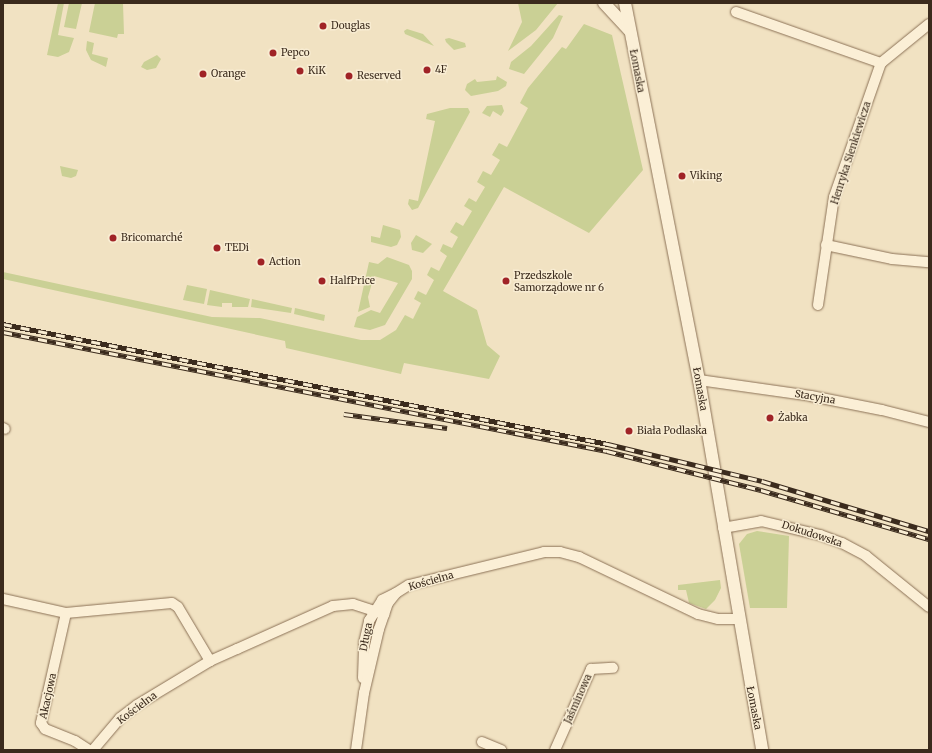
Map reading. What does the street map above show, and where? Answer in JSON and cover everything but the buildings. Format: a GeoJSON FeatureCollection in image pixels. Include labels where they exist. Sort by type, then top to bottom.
{"type":"FeatureCollection","features":[{"type":"Feature","properties":{"kind":"street"},"geometry":{"type":"LineString","coordinates":[[604,3],[629,30]]}},
{"type":"Feature","properties":{"kind":"street","name":"Łomaska"},"geometry":{"type":"LineString","coordinates":[[625,3],[628,13],[629,30],[699,380],[738,619],[762,750]]}},
{"type":"Feature","properties":{"kind":"street"},"geometry":{"type":"LineString","coordinates":[[736,12],[881,63],[929,24]]}},
{"type":"Feature","properties":{"kind":"street","name":"Henryka Sienkiewicza"},"geometry":{"type":"LineString","coordinates":[[818,305],[834,198],[881,63]]}},
{"type":"Feature","properties":{"kind":"street"},"geometry":{"type":"LineString","coordinates":[[826,245],[892,259],[929,262]]}},
{"type":"Feature","properties":{"kind":"street","name":"Stacyjna"},"geometry":{"type":"LineString","coordinates":[[699,380],[811,396],[882,410],[929,422]]}},
{"type":"Feature","properties":{"kind":"street","name":"Dokudowska"},"geometry":{"type":"LineString","coordinates":[[723,528],[761,521],[776,522],[834,540],[866,556],[929,607]]}},
{"type":"Feature","properties":{"kind":"street","name":"Kościelna"},"geometry":{"type":"LineString","coordinates":[[93,750],[120,718],[210,661],[333,606],[353,604],[384,614],[396,593],[409,585],[544,552],[560,552],[579,556],[698,614],[718,619],[738,619]]}},
{"type":"Feature","properties":{"kind":"street","name":"Długa"},"geometry":{"type":"LineString","coordinates":[[364,693],[364,643],[373,610],[382,600],[396,593]]}},
{"type":"Feature","properties":{"kind":"street"},"geometry":{"type":"LineString","coordinates":[[3,599],[66,613],[172,603],[178,607],[210,661]]}},
{"type":"Feature","properties":{"kind":"street","name":"Akacjowa"},"geometry":{"type":"LineString","coordinates":[[66,613],[42,723],[45,729],[75,741],[89,750]]}},
{"type":"Feature","properties":{"kind":"street","name":"Długa"},"geometry":{"type":"LineString","coordinates":[[356,750],[364,693],[384,614]]}},
{"type":"Feature","properties":{"kind":"street","name":"Jaśminowa"},"geometry":{"type":"LineString","coordinates":[[555,750],[591,669],[613,668]]}},
{"type":"Feature","properties":{"kind":"street"},"geometry":{"type":"LineString","coordinates":[[482,742],[501,750]]}},
{"type":"Feature","properties":{"kind":"green space"},"geometry":{"type":"Polygon","coordinates":[[[58,3],[64,3],[58,35],[74,38],[69,52],[58,57],[47,55],[58,3]]]}},
{"type":"Feature","properties":{"kind":"green space"},"geometry":{"type":"Polygon","coordinates":[[[69,3],[82,3],[76,29],[64,27],[69,3]]]}},
{"type":"Feature","properties":{"kind":"green space"},"geometry":{"type":"Polygon","coordinates":[[[95,3],[123,3],[124,34],[118,34],[117,38],[89,32],[95,3]]]}},
{"type":"Feature","properties":{"kind":"green space"},"geometry":{"type":"Polygon","coordinates":[[[518,3],[558,3],[536,30],[508,51],[522,22],[518,3]]]}},
{"type":"Feature","properties":{"kind":"green space"},"geometry":{"type":"Polygon","coordinates":[[[559,15],[563,16],[553,38],[524,74],[509,69],[511,62],[531,46],[559,15]]]}},
{"type":"Feature","properties":{"kind":"green space"},"geometry":{"type":"Polygon","coordinates":[[[584,24],[612,35],[643,170],[589,233],[504,187],[443,291],[477,310],[487,345],[500,356],[489,379],[404,363],[401,374],[286,348],[285,341],[3,279],[3,272],[212,317],[260,318],[361,340],[380,340],[396,330],[405,315],[413,319],[421,303],[414,299],[418,291],[426,295],[434,280],[427,275],[431,267],[439,271],[447,256],[440,251],[443,244],[452,248],[458,237],[450,232],[456,222],[463,226],[472,211],[464,206],[469,198],[476,202],[485,187],[477,182],[483,171],[491,175],[500,160],[492,155],[499,143],[507,147],[528,108],[520,103],[528,88],[562,47],[566,49],[584,24]]]}},
{"type":"Feature","properties":{"kind":"green space"},"geometry":{"type":"Polygon","coordinates":[[[407,29],[423,34],[434,46],[405,34],[404,31],[407,29]]]}},
{"type":"Feature","properties":{"kind":"green space"},"geometry":{"type":"Polygon","coordinates":[[[449,38],[465,43],[466,47],[454,50],[446,42],[445,39],[449,38]]]}},
{"type":"Feature","properties":{"kind":"green space"},"geometry":{"type":"Polygon","coordinates":[[[87,41],[94,43],[92,54],[108,58],[106,67],[91,60],[86,50],[87,41]]]}},
{"type":"Feature","properties":{"kind":"green space"},"geometry":{"type":"Polygon","coordinates":[[[157,55],[161,59],[156,68],[147,70],[141,67],[144,62],[157,55]]]}},
{"type":"Feature","properties":{"kind":"green space"},"geometry":{"type":"Polygon","coordinates":[[[497,76],[507,82],[506,86],[498,91],[471,96],[465,90],[467,84],[475,79],[477,82],[496,80],[497,76]]]}},
{"type":"Feature","properties":{"kind":"green space"},"geometry":{"type":"Polygon","coordinates":[[[502,105],[504,111],[501,116],[493,111],[490,117],[482,113],[487,106],[502,105]]]}},
{"type":"Feature","properties":{"kind":"green space"},"geometry":{"type":"Polygon","coordinates":[[[450,108],[468,108],[470,112],[418,208],[412,210],[408,204],[409,199],[418,201],[435,121],[426,119],[427,114],[450,108]]]}},
{"type":"Feature","properties":{"kind":"green space"},"geometry":{"type":"Polygon","coordinates":[[[60,166],[78,170],[76,176],[71,178],[62,176],[60,166]]]}},
{"type":"Feature","properties":{"kind":"green space"},"geometry":{"type":"Polygon","coordinates":[[[383,225],[400,230],[401,237],[397,245],[391,247],[371,242],[371,236],[380,238],[383,225]]]}},
{"type":"Feature","properties":{"kind":"green space"},"geometry":{"type":"Polygon","coordinates":[[[416,235],[432,244],[423,253],[412,250],[411,243],[416,235]]]}},
{"type":"Feature","properties":{"kind":"green space"},"geometry":{"type":"Polygon","coordinates":[[[387,257],[409,265],[412,271],[412,279],[385,325],[370,330],[354,327],[357,317],[371,310],[380,313],[398,283],[374,276],[368,297],[370,307],[358,312],[369,262],[378,264],[387,257]]]}},
{"type":"Feature","properties":{"kind":"green space"},"geometry":{"type":"Polygon","coordinates":[[[187,285],[207,289],[204,304],[183,300],[187,285]]]}},
{"type":"Feature","properties":{"kind":"green space"},"geometry":{"type":"Polygon","coordinates":[[[210,290],[250,299],[248,307],[232,307],[232,303],[222,303],[222,307],[207,305],[210,290]]]}},
{"type":"Feature","properties":{"kind":"green space"},"geometry":{"type":"Polygon","coordinates":[[[252,299],[292,308],[291,313],[251,307],[252,299]]]}},
{"type":"Feature","properties":{"kind":"green space"},"geometry":{"type":"Polygon","coordinates":[[[295,308],[325,315],[324,321],[294,314],[295,308]]]}},
{"type":"Feature","properties":{"kind":"green space"},"geometry":{"type":"Polygon","coordinates":[[[757,531],[789,536],[787,608],[750,608],[739,544],[747,534],[757,531]]]}},
{"type":"Feature","properties":{"kind":"green space"},"geometry":{"type":"Polygon","coordinates":[[[720,580],[721,588],[715,600],[706,609],[689,603],[686,590],[678,590],[678,585],[720,580]]]}},
{"type":"Feature","properties":{"kind":"railway"},"geometry":{"type":"LineString","coordinates":[[3,324],[608,444],[762,481],[929,531]]}},
{"type":"Feature","properties":{"kind":"railway"},"geometry":{"type":"LineString","coordinates":[[3,332],[607,451],[761,490],[929,539]]}},
{"type":"Feature","properties":{"kind":"railway"},"geometry":{"type":"LineString","coordinates":[[344,414],[447,428]]}},
{"type":"Feature","properties":{"kind":"place","name":"Douglas"},"geometry":{"type":"Point","coordinates":[323,26]}},
{"type":"Feature","properties":{"kind":"place","name":"Pepco"},"geometry":{"type":"Point","coordinates":[273,53]}},
{"type":"Feature","properties":{"kind":"place","name":"4F"},"geometry":{"type":"Point","coordinates":[427,70]}},
{"type":"Feature","properties":{"kind":"place","name":"KiK"},"geometry":{"type":"Point","coordinates":[300,71]}},
{"type":"Feature","properties":{"kind":"place","name":"Orange"},"geometry":{"type":"Point","coordinates":[203,74]}},
{"type":"Feature","properties":{"kind":"place","name":"Reserved"},"geometry":{"type":"Point","coordinates":[349,76]}},
{"type":"Feature","properties":{"kind":"place","name":"Viking"},"geometry":{"type":"Point","coordinates":[682,176]}},
{"type":"Feature","properties":{"kind":"place","name":"Bricomarché"},"geometry":{"type":"Point","coordinates":[113,238]}},
{"type":"Feature","properties":{"kind":"place","name":"TEDi"},"geometry":{"type":"Point","coordinates":[217,248]}},
{"type":"Feature","properties":{"kind":"place","name":"Action"},"geometry":{"type":"Point","coordinates":[261,262]}},
{"type":"Feature","properties":{"kind":"place","name":"HalfPrice"},"geometry":{"type":"Point","coordinates":[322,281]}},
{"type":"Feature","properties":{"kind":"place","name":"Przedszkole Samorządowe nr 6"},"geometry":{"type":"Point","coordinates":[506,281]}},
{"type":"Feature","properties":{"kind":"place","name":"Żabka"},"geometry":{"type":"Point","coordinates":[770,418]}},
{"type":"Feature","properties":{"kind":"place","name":"Biała Podlaska"},"geometry":{"type":"Point","coordinates":[629,431]}}]}
